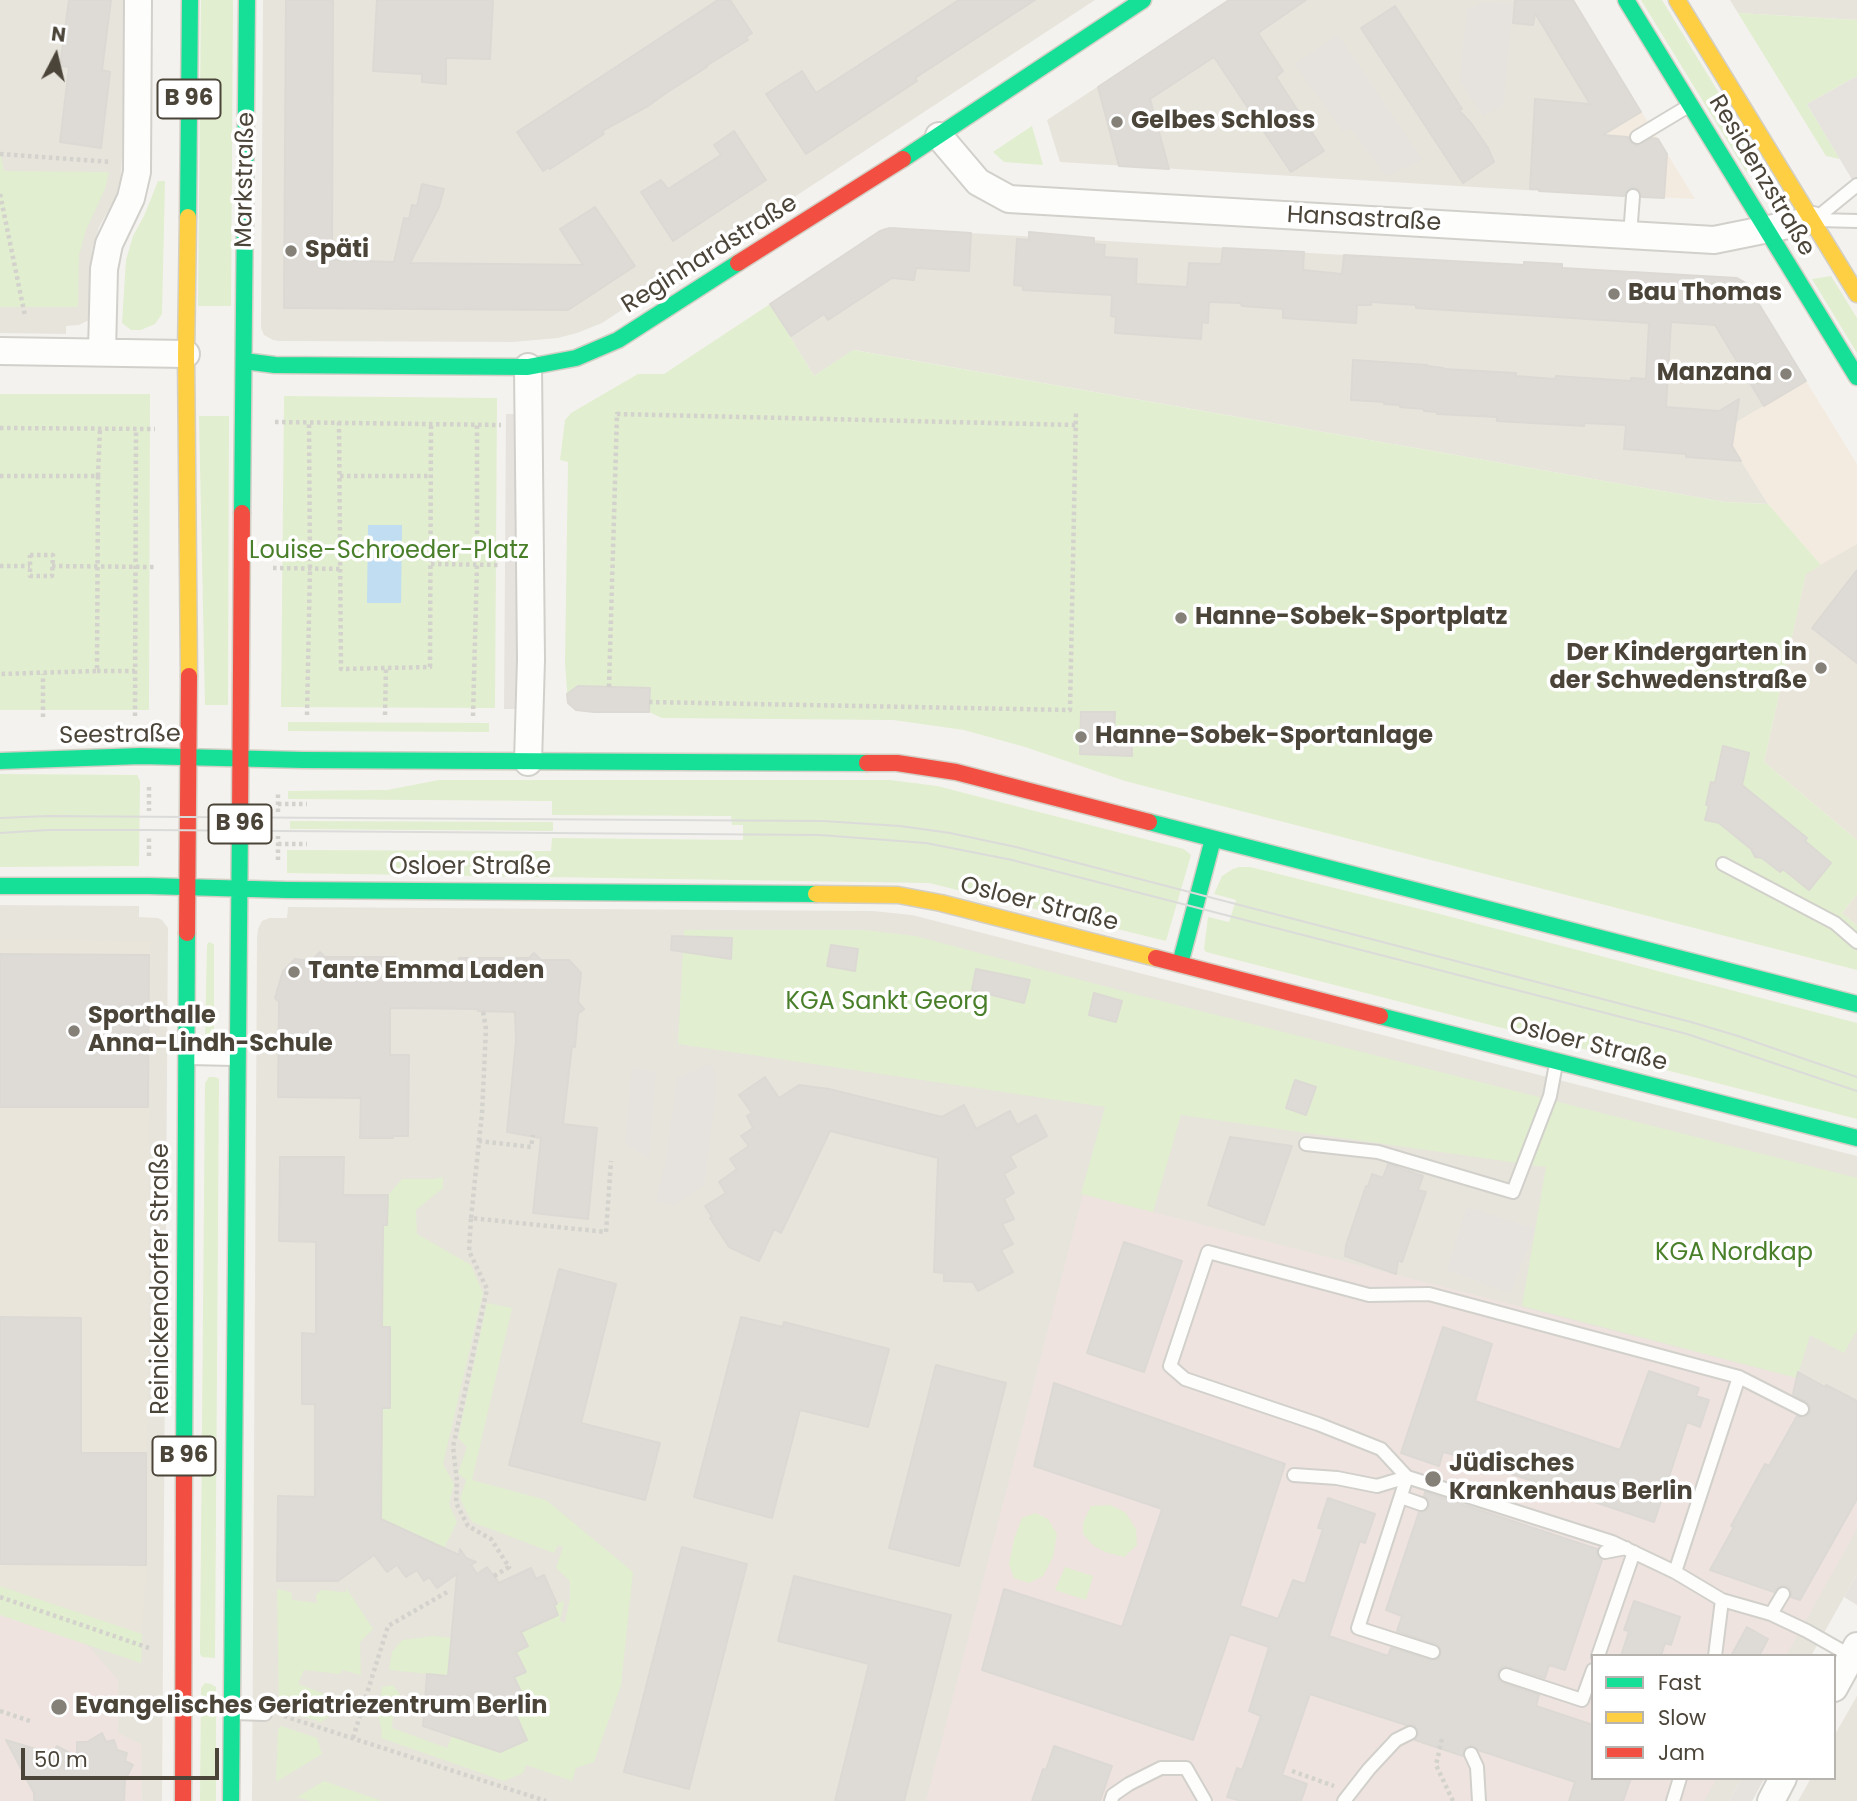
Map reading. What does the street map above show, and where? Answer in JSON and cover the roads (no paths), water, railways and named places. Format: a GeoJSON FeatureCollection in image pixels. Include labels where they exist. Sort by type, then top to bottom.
{"type":"FeatureCollection","features":[{"type":"Feature","properties":{"kind":"main road","name":"B 96"},"geometry":{"type":"LineString","coordinates":[[188,757],[193,355],[190,0]]}},
{"type":"Feature","properties":{"kind":"main road","name":"Markstraße"},"geometry":{"type":"LineString","coordinates":[[236,360],[247,0]]}},
{"type":"Feature","properties":{"kind":"main road","name":"Reginhardstraße"},"geometry":{"type":"LineString","coordinates":[[236,360],[275,365],[528,367],[576,358],[618,340],[939,136],[1143,0]]}},
{"type":"Feature","properties":{"kind":"main road","name":"Residenzstraße"},"geometry":{"type":"LineString","coordinates":[[1626,0],[1857,377]]}},
{"type":"Feature","properties":{"kind":"main road","name":"Residenzstraße"},"geometry":{"type":"LineString","coordinates":[[1677,0],[1857,294]]}},
{"type":"Feature","properties":{"kind":"main road","name":"B 96"},"geometry":{"type":"LineString","coordinates":[[232,1801],[241,758],[236,360]]}},
{"type":"Feature","properties":{"kind":"main road","name":"Seestraße"},"geometry":{"type":"LineString","coordinates":[[0,761],[141,756],[241,758]]}},
{"type":"Feature","properties":{"kind":"main road","name":"Reinickendorfer Straße"},"geometry":{"type":"LineString","coordinates":[[183,1801],[188,757]]}},
{"type":"Feature","properties":{"kind":"main road"},"geometry":{"type":"LineString","coordinates":[[241,758],[897,763],[924,766],[1857,1004]]}},
{"type":"Feature","properties":{"kind":"main road"},"geometry":{"type":"LineString","coordinates":[[1180,964],[1213,839]]}},
{"type":"Feature","properties":{"kind":"main road"},"geometry":{"type":"LineString","coordinates":[[0,886],[186,887]]}},
{"type":"Feature","properties":{"kind":"main road","name":"Osloer Straße"},"geometry":{"type":"LineString","coordinates":[[186,887],[898,895],[941,903],[1857,1138]]}},
{"type":"Feature","properties":{"kind":"street"},"geometry":{"type":"LineString","coordinates":[[102,352],[104,270],[109,244],[131,198],[137,164],[138,0]]}},
{"type":"Feature","properties":{"kind":"street","name":"Hansastraße"},"geometry":{"type":"LineString","coordinates":[[939,136],[978,182],[1009,199],[1714,240],[1813,220]]}},
{"type":"Feature","properties":{"kind":"street"},"geometry":{"type":"LineString","coordinates":[[0,351],[193,355]]}},
{"type":"Feature","properties":{"kind":"street"},"geometry":{"type":"LineString","coordinates":[[528,367],[531,660],[528,762]]}},
{"type":"Feature","properties":{"kind":"street"},"geometry":{"type":"LineString","coordinates":[[1836,1684],[1854,1651]]}},
{"type":"Feature","properties":{"kind":"street"},"geometry":{"type":"LineString","coordinates":[[1771,1801],[1782,1780]]}},
{"type":"Feature","properties":{"kind":"lane"},"geometry":{"type":"LineString","coordinates":[[1637,137],[1691,105]]}},
{"type":"Feature","properties":{"kind":"lane"},"geometry":{"type":"LineString","coordinates":[[1813,220],[1857,184]]}},
{"type":"Feature","properties":{"kind":"lane"},"geometry":{"type":"LineString","coordinates":[[1630,235],[1633,196]]}},
{"type":"Feature","properties":{"kind":"lane"},"geometry":{"type":"LineString","coordinates":[[1813,220],[1857,222]]}},
{"type":"Feature","properties":{"kind":"lane"},"geometry":{"type":"LineString","coordinates":[[1723,864],[1835,923],[1857,942]]}},
{"type":"Feature","properties":{"kind":"lane"},"geometry":{"type":"LineString","coordinates":[[185,1058],[239,1059]]}},
{"type":"Feature","properties":{"kind":"lane"},"geometry":{"type":"LineString","coordinates":[[1306,1144],[1378,1152],[1513,1192],[1550,1096],[1556,1061]]}},
{"type":"Feature","properties":{"kind":"lane"},"geometry":{"type":"LineString","coordinates":[[1802,1409],[1739,1377],[1429,1294],[1369,1295],[1208,1252],[1170,1366],[1185,1379],[1318,1424],[1381,1449],[1407,1477],[1612,1542],[1675,1572],[1722,1600],[1771,1614],[1854,1651]]}},
{"type":"Feature","properties":{"kind":"lane"},"geometry":{"type":"LineString","coordinates":[[1675,1572],[1739,1377]]}},
{"type":"Feature","properties":{"kind":"lane"},"geometry":{"type":"LineString","coordinates":[[1294,1475],[1336,1478],[1377,1486],[1407,1477]]}},
{"type":"Feature","properties":{"kind":"lane"},"geometry":{"type":"LineString","coordinates":[[1407,1477],[1358,1628],[1433,1652]]}},
{"type":"Feature","properties":{"kind":"lane"},"geometry":{"type":"LineString","coordinates":[[1401,1497],[1421,1504]]}},
{"type":"Feature","properties":{"kind":"lane"},"geometry":{"type":"LineString","coordinates":[[1605,1552],[1630,1550]]}},
{"type":"Feature","properties":{"kind":"lane"},"geometry":{"type":"LineString","coordinates":[[1599,1654],[1630,1550]]}},
{"type":"Feature","properties":{"kind":"lane"},"geometry":{"type":"LineString","coordinates":[[1771,1614],[1783,1594]]}},
{"type":"Feature","properties":{"kind":"lane"},"geometry":{"type":"LineString","coordinates":[[1715,1654],[1722,1600]]}},
{"type":"Feature","properties":{"kind":"lane"},"geometry":{"type":"LineString","coordinates":[[1506,1675],[1582,1700],[1591,1675]]}},
{"type":"Feature","properties":{"kind":"lane"},"geometry":{"type":"LineString","coordinates":[[233,1713],[265,1714]]}},
{"type":"Feature","properties":{"kind":"lane"},"geometry":{"type":"LineString","coordinates":[[1348,1796],[1396,1740],[1410,1733]]}},
{"type":"Feature","properties":{"kind":"lane"},"geometry":{"type":"LineString","coordinates":[[1471,1754],[1477,1767],[1479,1801]]}},
{"type":"Feature","properties":{"kind":"lane"},"geometry":{"type":"LineString","coordinates":[[1111,1801],[1113,1795],[1129,1784],[1161,1768],[1186,1768],[1205,1801]]}},
{"type":"Feature","properties":{"kind":"lane"},"geometry":{"type":"LineString","coordinates":[[1672,1801],[1679,1780]]}},
{"type":"Feature","properties":{"kind":"water"},"geometry":{"type":"Polygon","coordinates":[[[368,525],[402,525],[401,603],[367,603],[368,525]]]}},
{"type":"Feature","properties":{"kind":"tram line"},"geometry":{"type":"LineString","coordinates":[[0,818],[48,816],[823,821],[900,826],[1016,847],[1691,1022],[1857,1077]]}},
{"type":"Feature","properties":{"kind":"tram line"},"geometry":{"type":"LineString","coordinates":[[0,833],[149,830],[820,835],[926,843],[1012,860],[1687,1034],[1857,1091]]}},
{"type":"Feature","properties":{"kind":"place","name":"Gelbes Schloss"},"geometry":{"type":"Point","coordinates":[1117,122]}},
{"type":"Feature","properties":{"kind":"place","name":"Späti"},"geometry":{"type":"Point","coordinates":[291,251]}},
{"type":"Feature","properties":{"kind":"place","name":"Bau Thomas"},"geometry":{"type":"Point","coordinates":[1614,294]}},
{"type":"Feature","properties":{"kind":"place","name":"Manzana"},"geometry":{"type":"Point","coordinates":[1786,374]}},
{"type":"Feature","properties":{"kind":"place","name":"Hanne-Sobek-Sportplatz"},"geometry":{"type":"Point","coordinates":[1181,618]}},
{"type":"Feature","properties":{"kind":"place","name":"Der Kindergarten in der Schwedenstraße"},"geometry":{"type":"Point","coordinates":[1821,668]}},
{"type":"Feature","properties":{"kind":"place","name":"Hanne-Sobek-Sportanlage"},"geometry":{"type":"Point","coordinates":[1081,737]}},
{"type":"Feature","properties":{"kind":"place","name":"Tante Emma Laden"},"geometry":{"type":"Point","coordinates":[294,972]}},
{"type":"Feature","properties":{"kind":"place","name":"Sporthalle Anna-Lindh-Schule"},"geometry":{"type":"Point","coordinates":[74,1031]}},
{"type":"Feature","properties":{"kind":"place","name":"Jüdisches Krankenhaus Berlin"},"geometry":{"type":"Point","coordinates":[1433,1479]}},
{"type":"Feature","properties":{"kind":"place","name":"Evangelisches Geriatriezentrum Berlin"},"geometry":{"type":"Point","coordinates":[59,1707]}},
{"type":"Feature","properties":{"kind":"park label","name":"Louise-Schroeder-Platz"},"geometry":{"type":"Point","coordinates":[389,552]}},
{"type":"Feature","properties":{"kind":"park label","name":"KGA Sankt Georg"},"geometry":{"type":"Point","coordinates":[887,1003]}},
{"type":"Feature","properties":{"kind":"park label","name":"KGA Nordkap"},"geometry":{"type":"Point","coordinates":[1734,1254]}}]}
